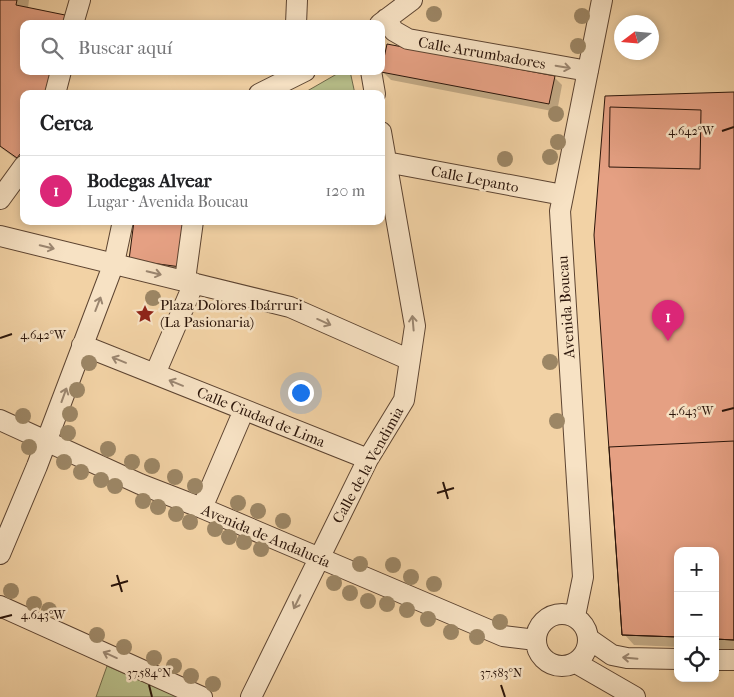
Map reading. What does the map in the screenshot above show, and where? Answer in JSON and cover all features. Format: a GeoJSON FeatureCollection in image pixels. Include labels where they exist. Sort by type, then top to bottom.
{"type":"FeatureCollection","features":[{"type":"Feature","properties":{"kind":"street"},"geometry":{"type":"LineString","coordinates":[[74,20],[80,0]]}},
{"type":"Feature","properties":{"kind":"street"},"geometry":{"type":"LineString","coordinates":[[296,20],[297,0]]}},
{"type":"Feature","properties":{"kind":"street"},"geometry":{"type":"LineString","coordinates":[[384,20],[412,0]]}},
{"type":"Feature","properties":{"kind":"street","name":"Avenida Boucau"},"geometry":{"type":"LineString","coordinates":[[575,616],[583,577],[560,211],[602,0]]}},
{"type":"Feature","properties":{"kind":"street","name":"Calle Arrumbadores"},"geometry":{"type":"LineString","coordinates":[[385,23],[408,40],[588,71]]}},
{"type":"Feature","properties":{"kind":"street"},"geometry":{"type":"LineString","coordinates":[[56,90],[60,75]]}},
{"type":"Feature","properties":{"kind":"street"},"geometry":{"type":"LineString","coordinates":[[267,90],[296,75]]}},
{"type":"Feature","properties":{"kind":"street"},"geometry":{"type":"LineString","coordinates":[[372,75],[374,90]]}},
{"type":"Feature","properties":{"kind":"street","name":"Calle Lepanto"},"geometry":{"type":"LineString","coordinates":[[386,170],[563,195]]}},
{"type":"Feature","properties":{"kind":"street","name":"Calle de la Vendimia"},"geometry":{"type":"LineString","coordinates":[[251,697],[368,459],[404,400],[415,326],[386,170]]}},
{"type":"Feature","properties":{"kind":"street"},"geometry":{"type":"LineString","coordinates":[[0,201],[20,172]]}},
{"type":"Feature","properties":{"kind":"street"},"geometry":{"type":"LineString","coordinates":[[0,201],[20,193]]}},
{"type":"Feature","properties":{"kind":"street"},"geometry":{"type":"LineString","coordinates":[[0,554],[47,440],[114,263],[122,225]]}},
{"type":"Feature","properties":{"kind":"street"},"geometry":{"type":"LineString","coordinates":[[82,345],[155,374],[190,282],[193,225]]}},
{"type":"Feature","properties":{"kind":"street"},"geometry":{"type":"LineString","coordinates":[[0,236],[290,307],[410,360]]}},
{"type":"Feature","properties":{"kind":"street","name":"Calle Ciudad de Lima"},"geometry":{"type":"LineString","coordinates":[[155,374],[368,459]]}},
{"type":"Feature","properties":{"kind":"street"},"geometry":{"type":"LineString","coordinates":[[202,508],[244,410]]}},
{"type":"Feature","properties":{"kind":"street","name":"Avenida de Andalucía"},"geometry":{"type":"LineString","coordinates":[[0,420],[140,484],[202,508],[503,636],[536,640]]}},
{"type":"Feature","properties":{"kind":"street"},"geometry":{"type":"LineString","coordinates":[[0,606],[202,697]]}},
{"type":"Feature","properties":{"kind":"street"},"geometry":{"type":"LineString","coordinates":[[564,613],[575,616],[584,626],[588,639],[588,648],[583,656],[576,662],[566,666],[554,666],[545,660],[538,651],[536,640],[538,629],[544,620],[564,613]]}},
{"type":"Feature","properties":{"kind":"street"},"geometry":{"type":"LineString","coordinates":[[588,639],[612,655],[627,658],[674,659]]}},
{"type":"Feature","properties":{"kind":"street"},"geometry":{"type":"LineString","coordinates":[[719,660],[734,660]]}},
{"type":"Feature","properties":{"kind":"street"},"geometry":{"type":"LineString","coordinates":[[576,662],[635,697]]}},
{"type":"Feature","properties":{"kind":"green space"},"geometry":{"type":"Polygon","coordinates":[[[335,75],[351,75],[354,90],[309,90],[335,75]]]}},
{"type":"Feature","properties":{"kind":"green space"},"geometry":{"type":"Polygon","coordinates":[[[107,666],[178,697],[96,697],[107,666]]]}},
{"type":"Feature","properties":{"kind":"building"},"geometry":{"type":"Polygon","coordinates":[[[0,0],[17,0],[16,5],[65,15],[64,20],[20,20],[20,75],[52,75],[49,90],[20,90],[20,154],[17,158],[0,146],[0,0]]]}},
{"type":"Feature","properties":{"kind":"building"},"geometry":{"type":"Polygon","coordinates":[[[387,44],[555,76],[549,104],[385,73],[387,44]]]}},
{"type":"Feature","properties":{"kind":"building"},"geometry":{"type":"Polygon","coordinates":[[[734,92],[734,640],[719,639],[719,547],[674,547],[674,637],[622,635],[594,235],[605,96],[734,92]]]}},
{"type":"Feature","properties":{"kind":"building"},"geometry":{"type":"Polygon","coordinates":[[[610,107],[701,110],[700,169],[609,167],[610,107]]]}},
{"type":"Feature","properties":{"kind":"building"},"geometry":{"type":"Polygon","coordinates":[[[133,225],[186,225],[181,267],[129,260],[133,225]]]}},
{"type":"Feature","properties":{"kind":"building"},"geometry":{"type":"Polygon","coordinates":[[[734,441],[734,640],[719,639],[719,547],[674,547],[674,637],[622,635],[609,447],[734,441]]]}},
{"type":"Feature","properties":{"kind":"place","name":"Plaza Dolores Ibárruri (La Pasionaria)"},"geometry":{"type":"Point","coordinates":[145,314]}},
{"type":"Feature","properties":{"kind":"place","name":"Bodegas Alvear"},"geometry":{"type":"Point","coordinates":[668,341]}}]}
